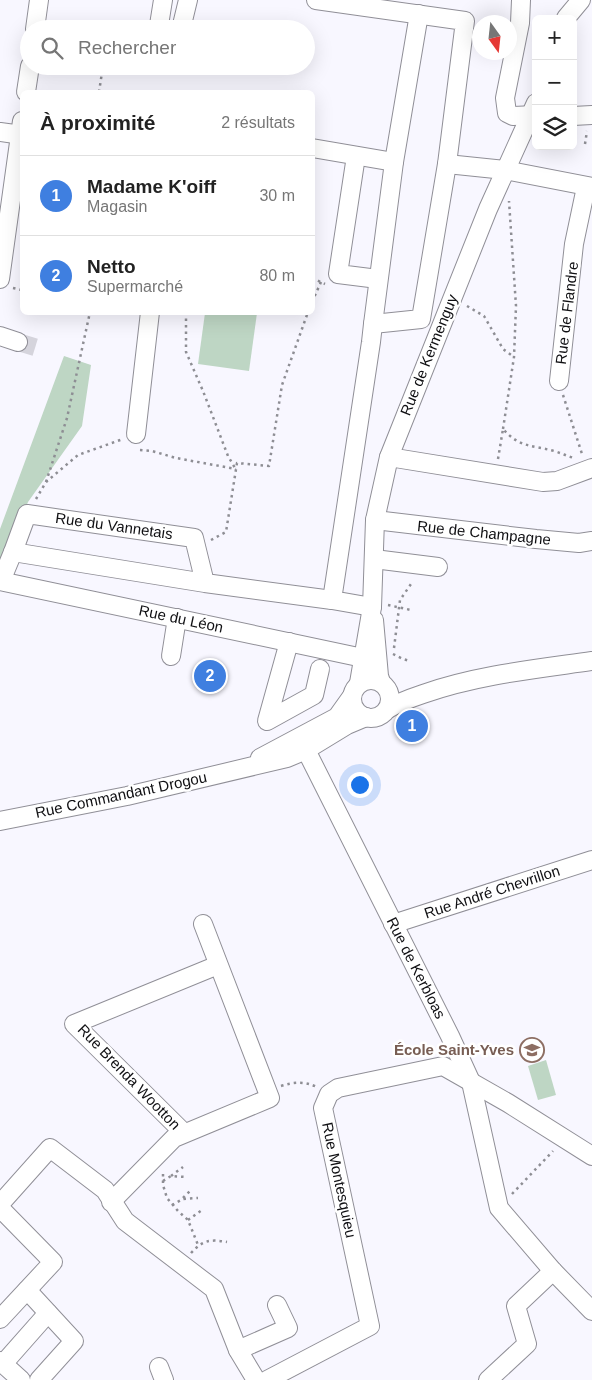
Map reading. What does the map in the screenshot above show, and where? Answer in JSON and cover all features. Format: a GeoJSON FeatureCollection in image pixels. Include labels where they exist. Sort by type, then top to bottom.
{"type":"FeatureCollection","features":[{"type":"Feature","properties":{"kind":"street"},"geometry":{"type":"LineString","coordinates":[[36,20],[39,0]]}},
{"type":"Feature","properties":{"kind":"street"},"geometry":{"type":"LineString","coordinates":[[160,20],[163,0]]}},
{"type":"Feature","properties":{"kind":"street"},"geometry":{"type":"LineString","coordinates":[[183,20],[188,0]]}},
{"type":"Feature","properties":{"kind":"street"},"geometry":{"type":"LineString","coordinates":[[316,0],[465,21],[447,164],[421,319]]}},
{"type":"Feature","properties":{"kind":"street","name":"Rue de Kermenguy"},"geometry":{"type":"LineString","coordinates":[[521,0],[520,23],[505,98],[507,113],[514,116],[532,112]]}},
{"type":"Feature","properties":{"kind":"street"},"geometry":{"type":"LineString","coordinates":[[566,0],[566,15]]}},
{"type":"Feature","properties":{"kind":"street"},"geometry":{"type":"LineString","coordinates":[[568,15],[581,0]]}},
{"type":"Feature","properties":{"kind":"street"},"geometry":{"type":"LineString","coordinates":[[332,600],[374,324],[378,279],[394,162],[418,14]]}},
{"type":"Feature","properties":{"kind":"street"},"geometry":{"type":"LineString","coordinates":[[26,90],[29,75]]}},
{"type":"Feature","properties":{"kind":"street","name":"Rue de Kermenguy"},"geometry":{"type":"LineString","coordinates":[[385,686],[374,559],[375,520],[389,457],[488,209],[532,115]]}},
{"type":"Feature","properties":{"kind":"street"},"geometry":{"type":"LineString","coordinates":[[577,117],[590,122]]}},
{"type":"Feature","properties":{"kind":"street"},"geometry":{"type":"LineString","coordinates":[[0,132],[20,130]]}},
{"type":"Feature","properties":{"kind":"street"},"geometry":{"type":"LineString","coordinates":[[6,283],[20,149]]}},
{"type":"Feature","properties":{"kind":"street"},"geometry":{"type":"LineString","coordinates":[[315,149],[394,162]]}},
{"type":"Feature","properties":{"kind":"street"},"geometry":{"type":"LineString","coordinates":[[356,156],[338,274],[378,279]]}},
{"type":"Feature","properties":{"kind":"street","name":"Rue de Flandre"},"geometry":{"type":"LineString","coordinates":[[447,164],[505,170],[589,187],[574,244],[559,382]]}},
{"type":"Feature","properties":{"kind":"street","name":"Rue de Flandre"},"geometry":{"type":"LineString","coordinates":[[574,244],[592,238]]}},
{"type":"Feature","properties":{"kind":"street"},"geometry":{"type":"LineString","coordinates":[[131,442],[150,315]]}},
{"type":"Feature","properties":{"kind":"street"},"geometry":{"type":"LineString","coordinates":[[374,324],[444,318]]}},
{"type":"Feature","properties":{"kind":"street"},"geometry":{"type":"LineString","coordinates":[[0,336],[18,342]]}},
{"type":"Feature","properties":{"kind":"street"},"geometry":{"type":"LineString","coordinates":[[389,457],[544,482],[556,481],[588,467]]}},
{"type":"Feature","properties":{"kind":"street"},"geometry":{"type":"LineString","coordinates":[[1,581],[27,514]]}},
{"type":"Feature","properties":{"kind":"street","name":"Rue du Vannetais"},"geometry":{"type":"LineString","coordinates":[[27,514],[194,538],[196,548]]}},
{"type":"Feature","properties":{"kind":"street","name":"Rue de Champagne"},"geometry":{"type":"LineString","coordinates":[[375,520],[579,543],[592,540]]}},
{"type":"Feature","properties":{"kind":"street"},"geometry":{"type":"LineString","coordinates":[[196,548],[205,583]]}},
{"type":"Feature","properties":{"kind":"street"},"geometry":{"type":"LineString","coordinates":[[13,552],[205,583],[379,605]]}},
{"type":"Feature","properties":{"kind":"street"},"geometry":{"type":"LineString","coordinates":[[374,559],[438,568]]}},
{"type":"Feature","properties":{"kind":"street","name":"Rue du Léon"},"geometry":{"type":"LineString","coordinates":[[1,581],[363,658]]}},
{"type":"Feature","properties":{"kind":"street","name":"Rue de Kermenguy"},"geometry":{"type":"LineString","coordinates":[[356,690],[363,658],[379,605]]}},
{"type":"Feature","properties":{"kind":"street"},"geometry":{"type":"LineString","coordinates":[[171,656],[177,618]]}},
{"type":"Feature","properties":{"kind":"street"},"geometry":{"type":"LineString","coordinates":[[289,642],[268,722],[314,695],[320,668]]}},
{"type":"Feature","properties":{"kind":"street"},"geometry":{"type":"LineString","coordinates":[[435,690],[385,686],[370,679],[356,690],[355,709],[366,717],[378,717],[395,704],[472,680],[592,661]]}},
{"type":"Feature","properties":{"kind":"street"},"geometry":{"type":"LineString","coordinates":[[385,686],[391,700],[388,709]]}},
{"type":"Feature","properties":{"kind":"street","name":"Rue Commandant Drogou"},"geometry":{"type":"LineString","coordinates":[[242,768],[337,717],[356,690]]}},
{"type":"Feature","properties":{"kind":"street","name":"Rue Commandant Drogou"},"geometry":{"type":"LineString","coordinates":[[0,821],[127,796],[287,758],[306,750],[347,725],[366,717]]}},
{"type":"Feature","properties":{"kind":"street","name":"Rue de Kerbloas"},"geometry":{"type":"LineString","coordinates":[[306,750],[472,1082],[499,1208],[553,1271],[592,1311]]}},
{"type":"Feature","properties":{"kind":"street","name":"Rue André Chevrillon"},"geometry":{"type":"LineString","coordinates":[[393,924],[592,860]]}},
{"type":"Feature","properties":{"kind":"street"},"geometry":{"type":"LineString","coordinates":[[203,924],[267,1091]]}},
{"type":"Feature","properties":{"kind":"street","name":"Rue Brenda Wootton"},"geometry":{"type":"LineString","coordinates":[[184,1133],[74,1024],[218,965]]}},
{"type":"Feature","properties":{"kind":"street"},"geometry":{"type":"LineString","coordinates":[[328,1094],[338,1088],[443,1066],[508,1103],[592,1156]]}},
{"type":"Feature","properties":{"kind":"street","name":"Rue Brenda Wootton"},"geometry":{"type":"LineString","coordinates":[[111,1202],[174,1138],[270,1098],[267,1091]]}},
{"type":"Feature","properties":{"kind":"street","name":"Rue Montesquieu"},"geometry":{"type":"LineString","coordinates":[[267,1380],[370,1326],[323,1108],[328,1094]]}},
{"type":"Feature","properties":{"kind":"street"},"geometry":{"type":"LineString","coordinates":[[0,1204],[50,1148],[104,1190],[125,1221],[214,1289],[238,1350],[256,1380]]}},
{"type":"Feature","properties":{"kind":"street"},"geometry":{"type":"LineString","coordinates":[[0,1208],[53,1262],[0,1319]]}},
{"type":"Feature","properties":{"kind":"street"},"geometry":{"type":"LineString","coordinates":[[488,1380],[527,1344],[516,1306],[553,1271]]}},
{"type":"Feature","properties":{"kind":"street"},"geometry":{"type":"LineString","coordinates":[[27,1290],[74,1341],[38,1380]]}},
{"type":"Feature","properties":{"kind":"street"},"geometry":{"type":"LineString","coordinates":[[238,1350],[288,1328],[277,1305]]}},
{"type":"Feature","properties":{"kind":"street"},"geometry":{"type":"LineString","coordinates":[[21,1380],[2,1362],[48,1313]]}},
{"type":"Feature","properties":{"kind":"path"},"geometry":{"type":"LineString","coordinates":[[99,90],[101,75]]}},
{"type":"Feature","properties":{"kind":"path"},"geometry":{"type":"LineString","coordinates":[[585,144],[590,122]]}},
{"type":"Feature","properties":{"kind":"path"},"geometry":{"type":"LineString","coordinates":[[496,474],[514,357],[516,306],[509,199]]}},
{"type":"Feature","properties":{"kind":"path"},"geometry":{"type":"LineString","coordinates":[[315,295],[321,282]]}},
{"type":"Feature","properties":{"kind":"path"},"geometry":{"type":"LineString","coordinates":[[6,283],[20,289]]}},
{"type":"Feature","properties":{"kind":"path"},"geometry":{"type":"LineString","coordinates":[[452,298],[484,316],[503,349],[514,357]]}},
{"type":"Feature","properties":{"kind":"path"},"geometry":{"type":"LineString","coordinates":[[27,514],[46,482],[67,418],[89,315]]}},
{"type":"Feature","properties":{"kind":"path"},"geometry":{"type":"LineString","coordinates":[[186,315],[186,352],[228,456],[236,469]]}},
{"type":"Feature","properties":{"kind":"path"},"geometry":{"type":"LineString","coordinates":[[196,548],[226,532],[237,463],[269,466],[282,385],[307,315]]}},
{"type":"Feature","properties":{"kind":"path"},"geometry":{"type":"LineString","coordinates":[[559,382],[588,467]]}},
{"type":"Feature","properties":{"kind":"path"},"geometry":{"type":"LineString","coordinates":[[503,429],[512,439],[527,447],[553,451],[588,467]]}},
{"type":"Feature","properties":{"kind":"path"},"geometry":{"type":"LineString","coordinates":[[46,482],[78,455],[131,442],[176,458],[236,469]]}},
{"type":"Feature","properties":{"kind":"path"},"geometry":{"type":"LineString","coordinates":[[410,661],[393,654],[400,600],[411,584],[414,585]]}},
{"type":"Feature","properties":{"kind":"path"},"geometry":{"type":"LineString","coordinates":[[379,605],[411,610]]}},
{"type":"Feature","properties":{"kind":"path"},"geometry":{"type":"LineString","coordinates":[[267,1091],[275,1087],[299,1082],[315,1086],[328,1094]]}},
{"type":"Feature","properties":{"kind":"path"},"geometry":{"type":"LineString","coordinates":[[499,1208],[564,1138]]}},
{"type":"Feature","properties":{"kind":"path"},"geometry":{"type":"LineString","coordinates":[[163,1150],[163,1181],[167,1198],[188,1220],[198,1245]]}},
{"type":"Feature","properties":{"kind":"path"},"geometry":{"type":"LineString","coordinates":[[163,1181],[183,1167]]}},
{"type":"Feature","properties":{"kind":"path"},"geometry":{"type":"LineString","coordinates":[[171,1176],[186,1177]]}},
{"type":"Feature","properties":{"kind":"path"},"geometry":{"type":"LineString","coordinates":[[172,1205],[183,1199],[191,1190]]}},
{"type":"Feature","properties":{"kind":"path"},"geometry":{"type":"LineString","coordinates":[[183,1199],[198,1198]]}},
{"type":"Feature","properties":{"kind":"path"},"geometry":{"type":"LineString","coordinates":[[188,1220],[202,1210]]}},
{"type":"Feature","properties":{"kind":"path"},"geometry":{"type":"LineString","coordinates":[[181,1263],[198,1245],[211,1239],[227,1242]]}},
{"type":"Feature","properties":{"kind":"green space"},"geometry":{"type":"Polygon","coordinates":[[[205,315],[257,315],[249,371],[198,364],[205,315]]]}},
{"type":"Feature","properties":{"kind":"green space"},"geometry":{"type":"Polygon","coordinates":[[[64,356],[91,365],[82,426],[28,502],[0,571],[0,529],[64,356]]]}},
{"type":"Feature","properties":{"kind":"green space"},"geometry":{"type":"Polygon","coordinates":[[[546,1060],[556,1095],[538,1100],[528,1066],[546,1060]]]}},
{"type":"Feature","properties":{"kind":"tunnel"},"geometry":{"type":"LineString","coordinates":[[18,342],[41,349]]}},
{"type":"Feature","properties":{"kind":"place","name":"Netto"},"geometry":{"type":"Point","coordinates":[210,676]}},
{"type":"Feature","properties":{"kind":"place","name":"Madame K'oiff"},"geometry":{"type":"Point","coordinates":[412,726]}},
{"type":"Feature","properties":{"kind":"place","name":"École Saint-Yves"},"geometry":{"type":"Point","coordinates":[532,1050]}}]}
